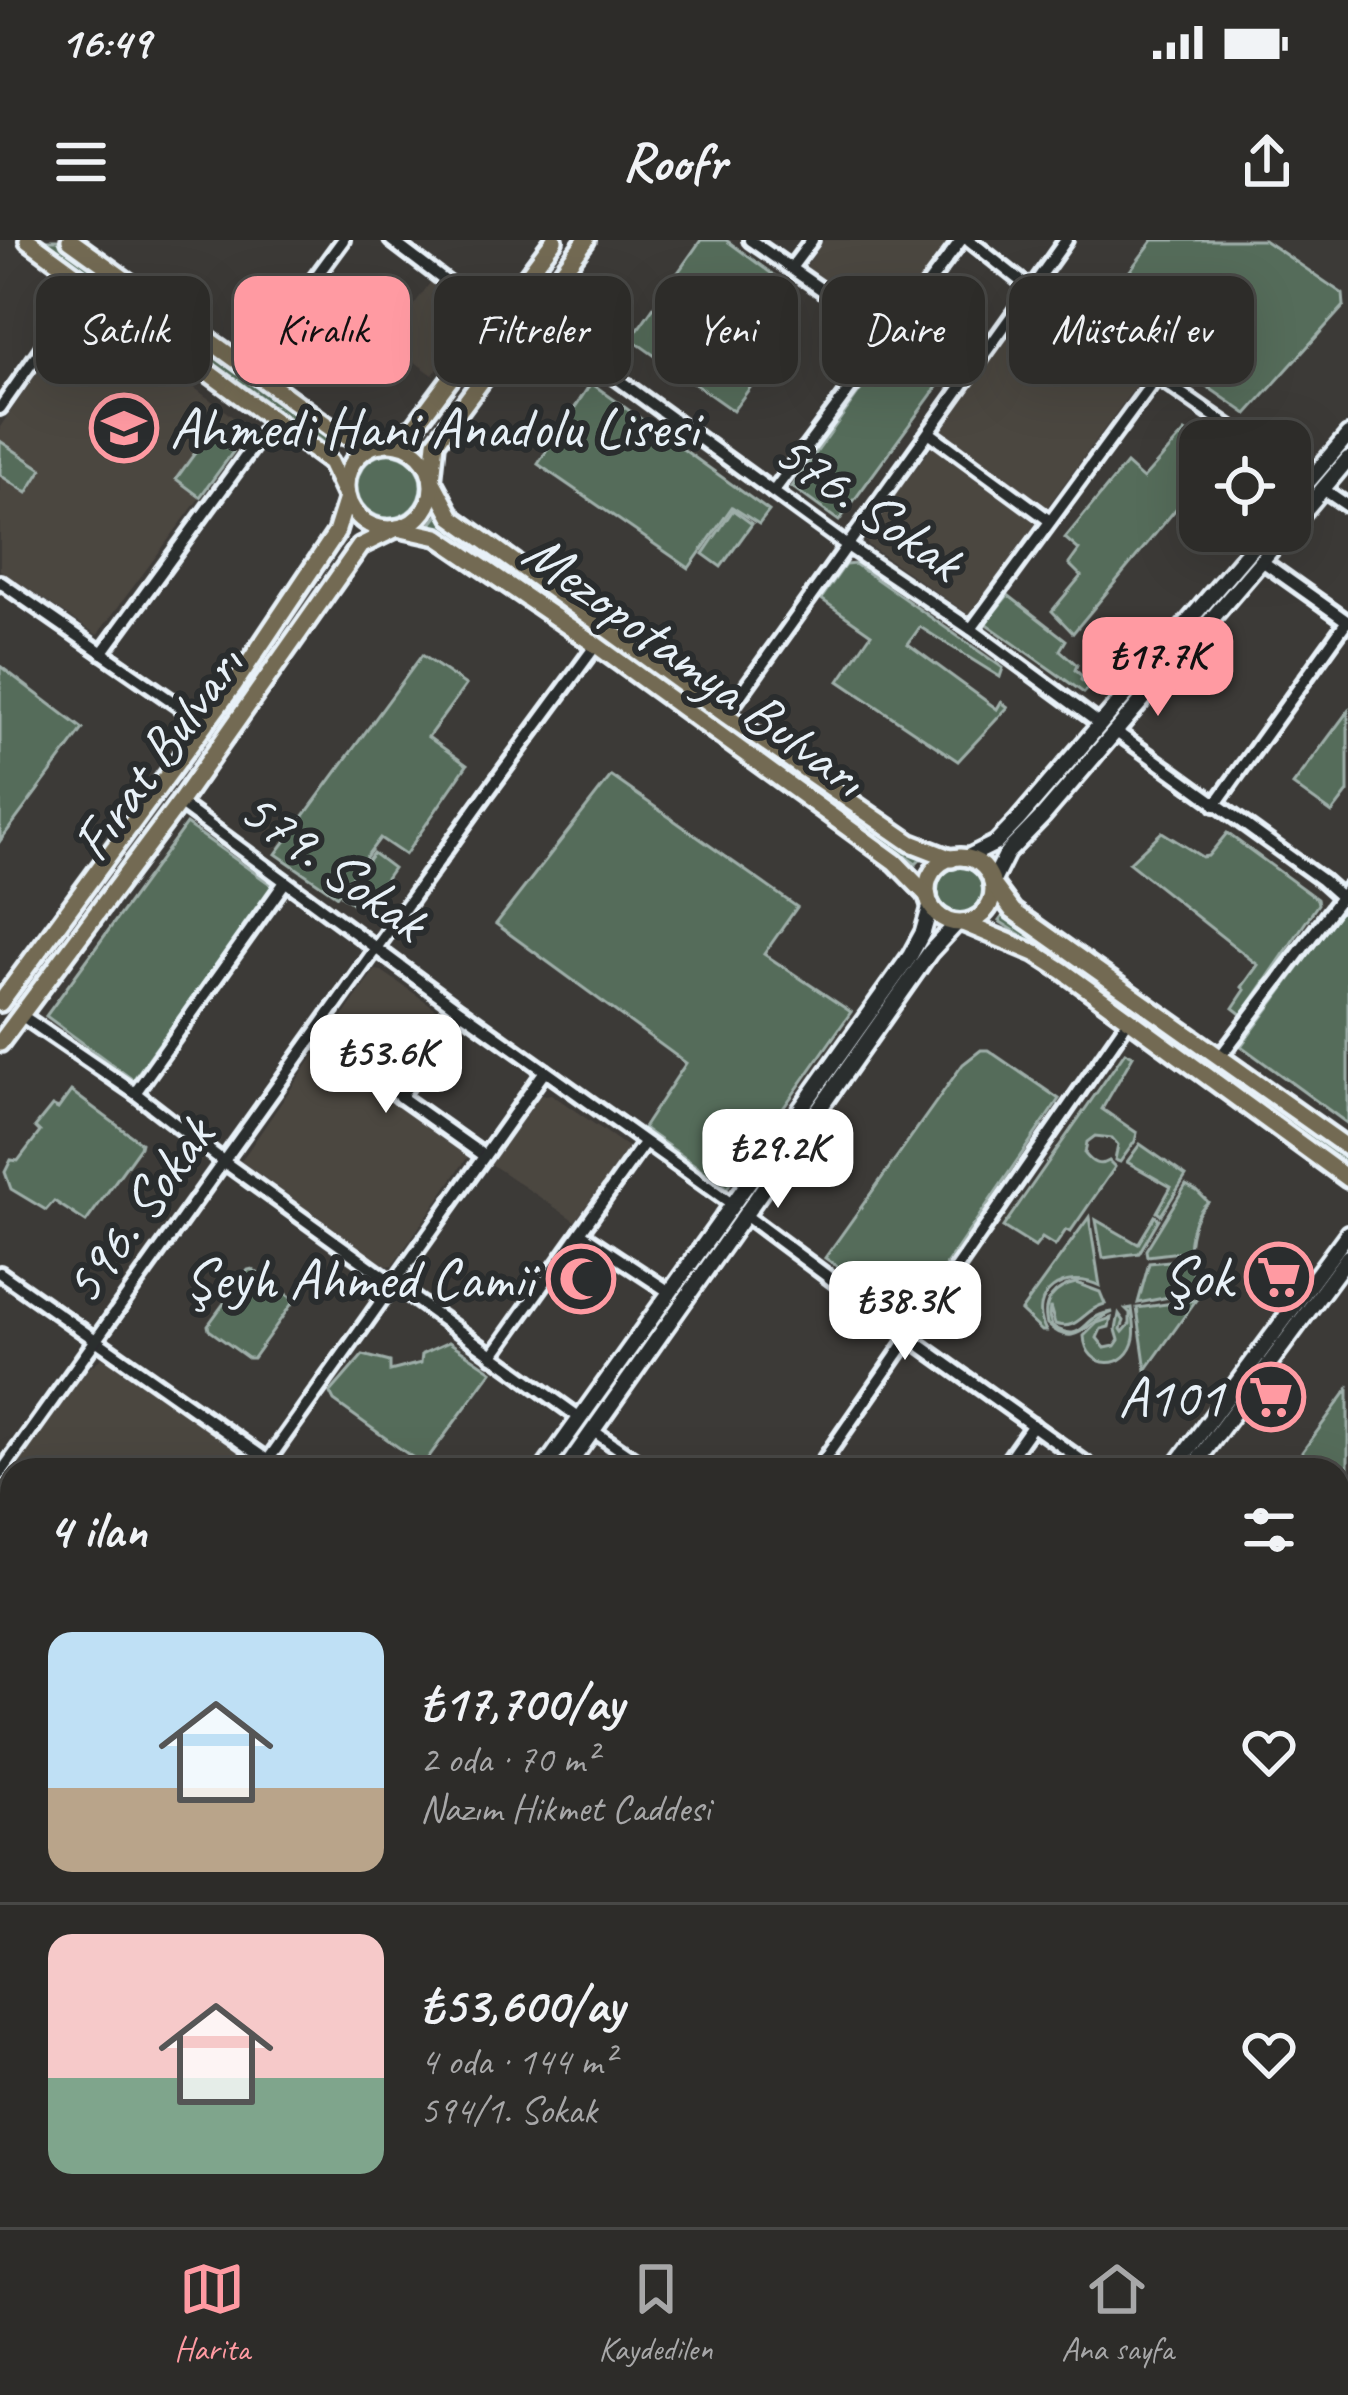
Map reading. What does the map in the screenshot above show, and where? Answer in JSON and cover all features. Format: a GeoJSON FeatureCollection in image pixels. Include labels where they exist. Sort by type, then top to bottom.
{"type":"FeatureCollection","features":[{"type":"Feature","properties":{"kind":"main road"},"geometry":{"type":"LineString","coordinates":[[28,240],[74,276]]}},
{"type":"Feature","properties":{"kind":"main road"},"geometry":{"type":"LineString","coordinates":[[70,240],[234,357]]}},
{"type":"Feature","properties":{"kind":"main road"},"geometry":{"type":"LineString","coordinates":[[527,276],[554,240]]}},
{"type":"Feature","properties":{"kind":"main road"},"geometry":{"type":"LineString","coordinates":[[560,276],[586,240]]}},
{"type":"Feature","properties":{"kind":"main road"},"geometry":{"type":"LineString","coordinates":[[210,374],[330,463],[361,519],[397,528],[410,524],[428,504],[436,442],[480,384]]}},
{"type":"Feature","properties":{"kind":"main road"},"geometry":{"type":"LineString","coordinates":[[271,384],[339,434],[395,443],[419,454],[432,480]]}},
{"type":"Feature","properties":{"kind":"main road"},"geometry":{"type":"LineString","coordinates":[[347,498],[350,469],[357,457],[415,426],[446,384]]}},
{"type":"Feature","properties":{"kind":"main road"},"geometry":{"type":"LineString","coordinates":[[1311,477],[1348,435]]}},
{"type":"Feature","properties":{"kind":"main road"},"geometry":{"type":"LineString","coordinates":[[1311,503],[1348,459]]}},
{"type":"Feature","properties":{"kind":"main road","name":"Mezopotamya Bulvarı"},"geometry":{"type":"LineString","coordinates":[[432,480],[452,517],[726,715],[911,843],[959,858]]}},
{"type":"Feature","properties":{"kind":"main road","name":"Fırat Bulvarı"},"geometry":{"type":"LineString","coordinates":[[1,1000],[234,685],[336,533],[347,498]]}},
{"type":"Feature","properties":{"kind":"main road","name":"Mezopotamya Bulvarı"},"geometry":{"type":"LineString","coordinates":[[397,528],[438,537],[596,645],[895,862],[930,900]]}},
{"type":"Feature","properties":{"kind":"main road","name":"Fırat Bulvarı"},"geometry":{"type":"LineString","coordinates":[[0,1043],[179,803],[360,546],[397,528]]}},
{"type":"Feature","properties":{"kind":"main road"},"geometry":{"type":"LineString","coordinates":[[552,1458],[668,1291],[739,1210],[930,952],[960,923],[975,920],[987,910],[1006,853],[1043,816],[1249,552]]}},
{"type":"Feature","properties":{"kind":"main road"},"geometry":{"type":"LineString","coordinates":[[573,1458],[910,956],[923,932],[933,873],[941,864],[996,843],[1270,552]]}},
{"type":"Feature","properties":{"kind":"main road"},"geometry":{"type":"LineString","coordinates":[[959,858],[983,866],[1013,911],[1348,1148]]}},
{"type":"Feature","properties":{"kind":"main road"},"geometry":{"type":"LineString","coordinates":[[930,900],[939,915],[1035,953],[1348,1179]]}},
{"type":"Feature","properties":{"kind":"main road"},"geometry":{"type":"LineString","coordinates":[[1183,1458],[1348,1232]]}},
{"type":"Feature","properties":{"kind":"main road"},"geometry":{"type":"LineString","coordinates":[[1200,1458],[1348,1257]]}},
{"type":"Feature","properties":{"kind":"street"},"geometry":{"type":"LineString","coordinates":[[317,276],[343,240]]}},
{"type":"Feature","properties":{"kind":"street"},"geometry":{"type":"LineString","coordinates":[[392,240],[439,276]]}},
{"type":"Feature","properties":{"kind":"street"},"geometry":{"type":"LineString","coordinates":[[750,240],[822,290]]}},
{"type":"Feature","properties":{"kind":"street"},"geometry":{"type":"LineString","coordinates":[[790,268],[812,240]]}},
{"type":"Feature","properties":{"kind":"street"},"geometry":{"type":"LineString","coordinates":[[937,276],[965,240],[1013,276]]}},
{"type":"Feature","properties":{"kind":"street"},"geometry":{"type":"LineString","coordinates":[[1042,276],[1066,240]]}},
{"type":"Feature","properties":{"kind":"street"},"geometry":{"type":"LineString","coordinates":[[726,715],[1009,322]]}},
{"type":"Feature","properties":{"kind":"street"},"geometry":{"type":"LineString","coordinates":[[0,408],[36,357]]}},
{"type":"Feature","properties":{"kind":"street","name":"576. Sokak"},"geometry":{"type":"LineString","coordinates":[[624,384],[845,545],[971,628],[1344,892]]}},
{"type":"Feature","properties":{"kind":"street"},"geometry":{"type":"LineString","coordinates":[[773,492],[855,384]]}},
{"type":"Feature","properties":{"kind":"street"},"geometry":{"type":"LineString","coordinates":[[971,628],[1151,384]]}},
{"type":"Feature","properties":{"kind":"street"},"geometry":{"type":"LineString","coordinates":[[1171,384],[1221,420]]}},
{"type":"Feature","properties":{"kind":"street"},"geometry":{"type":"LineString","coordinates":[[102,653],[273,419]]}},
{"type":"Feature","properties":{"kind":"street"},"geometry":{"type":"LineString","coordinates":[[930,433],[1050,521]]}},
{"type":"Feature","properties":{"kind":"street"},"geometry":{"type":"LineString","coordinates":[[1323,489],[1348,506]]}},
{"type":"Feature","properties":{"kind":"street"},"geometry":{"type":"LineString","coordinates":[[1215,805],[1348,621],[1262,561]]}},
{"type":"Feature","properties":{"kind":"street"},"geometry":{"type":"LineString","coordinates":[[0,581],[205,724]]}},
{"type":"Feature","properties":{"kind":"street","name":"596. Sokak"},"geometry":{"type":"LineString","coordinates":[[11,1458],[596,645]]}},
{"type":"Feature","properties":{"kind":"street","name":"579. Sokak"},"geometry":{"type":"LineString","coordinates":[[179,803],[1078,1458]]}},
{"type":"Feature","properties":{"kind":"street"},"geometry":{"type":"LineString","coordinates":[[135,1093],[285,882]]}},
{"type":"Feature","properties":{"kind":"street"},"geometry":{"type":"LineString","coordinates":[[1220,1058],[1344,892]]}},
{"type":"Feature","properties":{"kind":"street"},"geometry":{"type":"LineString","coordinates":[[400,1097],[461,1011]]}},
{"type":"Feature","properties":{"kind":"street"},"geometry":{"type":"LineString","coordinates":[[21,1015],[580,1418]]}},
{"type":"Feature","properties":{"kind":"street"},"geometry":{"type":"LineString","coordinates":[[825,1458],[1129,1021]]}},
{"type":"Feature","properties":{"kind":"street"},"geometry":{"type":"LineString","coordinates":[[315,1036],[484,1156]]}},
{"type":"Feature","properties":{"kind":"street"},"geometry":{"type":"LineString","coordinates":[[269,1458],[545,1071]]}},
{"type":"Feature","properties":{"kind":"street"},"geometry":{"type":"LineString","coordinates":[[493,1356],[644,1143]]}},
{"type":"Feature","properties":{"kind":"street"},"geometry":{"type":"LineString","coordinates":[[580,1233],[668,1291]]}},
{"type":"Feature","properties":{"kind":"street"},"geometry":{"type":"LineString","coordinates":[[0,1273],[255,1458]]}},
{"type":"Feature","properties":{"kind":"street"},"geometry":{"type":"LineString","coordinates":[[1009,1458],[1033,1425]]}},
{"type":"Feature","properties":{"kind":"street"},"geometry":{"type":"LineString","coordinates":[[592,1430],[633,1458]]}},
{"type":"Feature","properties":{"kind":"shaded area"},"geometry":{"type":"Polygon","coordinates":[[[824,240],[951,240],[925,276],[822,276],[822,280],[805,268],[824,240]]]}},
{"type":"Feature","properties":{"kind":"shaded area"},"geometry":{"type":"Polygon","coordinates":[[[434,281],[433,375],[410,358],[410,310],[434,281]]]}},
{"type":"Feature","properties":{"kind":"shaded area"},"geometry":{"type":"Polygon","coordinates":[[[1009,332],[1009,384],[1137,384],[1045,510],[940,431],[973,384],[985,384],[985,367],[1009,332]]]}},
{"type":"Feature","properties":{"kind":"shaded area"},"geometry":{"type":"Polygon","coordinates":[[[36,374],[36,384],[189,384],[249,432],[97,635],[0,570],[0,427],[36,374]]]}},
{"type":"Feature","properties":{"kind":"shaded area"},"geometry":{"type":"Polygon","coordinates":[[[933,445],[1039,519],[969,615],[865,539],[933,445]]]}},
{"type":"Feature","properties":{"kind":"shaded area"},"geometry":{"type":"Polygon","coordinates":[[[375,970],[448,1017],[400,1084],[331,1033],[375,970]]]}},
{"type":"Feature","properties":{"kind":"shaded area"},"geometry":{"type":"Polygon","coordinates":[[[321,1045],[469,1155],[393,1265],[385,1266],[241,1161],[321,1045]]]}},
{"type":"Feature","properties":{"kind":"shaded area"},"geometry":{"type":"Polygon","coordinates":[[[551,1094],[629,1148],[575,1221],[491,1164],[540,1096],[551,1094]]]}},
{"type":"Feature","properties":{"kind":"shaded area"},"geometry":{"type":"Polygon","coordinates":[[[104,1356],[248,1458],[21,1458],[84,1372],[104,1356]]]}},
{"type":"Feature","properties":{"kind":"green space"},"geometry":{"type":"Polygon","coordinates":[[[45,240],[57,240],[107,276],[94,276],[45,240]]]}},
{"type":"Feature","properties":{"kind":"green space"},"geometry":{"type":"Polygon","coordinates":[[[701,240],[726,240],[775,276],[676,276],[701,240]]]}},
{"type":"Feature","properties":{"kind":"green space"},"geometry":{"type":"Polygon","coordinates":[[[1153,240],[1264,240],[1343,294],[1344,306],[1247,414],[1203,384],[1254,384],[1254,276],[1126,276],[1153,240]]]}},
{"type":"Feature","properties":{"kind":"green space"},"geometry":{"type":"Polygon","coordinates":[[[655,305],[655,356],[631,339],[655,305]]]}},
{"type":"Feature","properties":{"kind":"green space"},"geometry":{"type":"Polygon","coordinates":[[[210,350],[234,367],[234,378],[210,360],[210,350]]]}},
{"type":"Feature","properties":{"kind":"green space"},"geometry":{"type":"Polygon","coordinates":[[[242,384],[258,384],[340,443],[333,450],[242,384]]]}},
{"type":"Feature","properties":{"kind":"green space"},"geometry":{"type":"Polygon","coordinates":[[[592,384],[769,511],[759,524],[732,507],[689,568],[538,464],[592,384]]]}},
{"type":"Feature","properties":{"kind":"green space"},"geometry":{"type":"Polygon","coordinates":[[[695,384],[753,384],[733,411],[695,384]]]}},
{"type":"Feature","properties":{"kind":"green space"},"geometry":{"type":"Polygon","coordinates":[[[865,384],[939,384],[839,521],[792,487],[865,384]]]}},
{"type":"Feature","properties":{"kind":"green space"},"geometry":{"type":"Polygon","coordinates":[[[208,435],[233,452],[200,497],[176,479],[208,435]]]}},
{"type":"Feature","properties":{"kind":"green space"},"geometry":{"type":"Polygon","coordinates":[[[1179,439],[1179,505],[1073,633],[1052,611],[1081,576],[1069,564],[1079,550],[1065,538],[1126,464],[1143,479],[1179,439]]]}},
{"type":"Feature","properties":{"kind":"green space"},"geometry":{"type":"Polygon","coordinates":[[[0,441],[42,469],[27,493],[0,475],[0,441]]]}},
{"type":"Feature","properties":{"kind":"green space"},"geometry":{"type":"Polygon","coordinates":[[[389,454],[412,463],[421,486],[412,509],[389,518],[366,509],[357,486],[366,463],[389,454]]]}},
{"type":"Feature","properties":{"kind":"green space"},"geometry":{"type":"Polygon","coordinates":[[[733,510],[752,524],[721,567],[703,554],[733,510]]]}},
{"type":"Feature","properties":{"kind":"green space"},"geometry":{"type":"Polygon","coordinates":[[[438,515],[922,858],[916,864],[431,524],[438,515]]]}},
{"type":"Feature","properties":{"kind":"green space"},"geometry":{"type":"Polygon","coordinates":[[[855,564],[1003,668],[1000,677],[920,627],[908,644],[997,709],[1001,702],[1008,707],[958,761],[839,681],[871,634],[821,599],[845,565],[855,564]]]}},
{"type":"Feature","properties":{"kind":"green space"},"geometry":{"type":"Polygon","coordinates":[[[1008,595],[1066,640],[1060,650],[1077,665],[1075,670],[1090,687],[1084,693],[985,623],[1008,595]]]}},
{"type":"Feature","properties":{"kind":"green space"},"geometry":{"type":"Polygon","coordinates":[[[422,655],[466,685],[428,737],[467,765],[405,855],[380,838],[337,896],[276,854],[422,655]]]}},
{"type":"Feature","properties":{"kind":"green space"},"geometry":{"type":"Polygon","coordinates":[[[0,666],[83,729],[0,841],[0,666]]]}},
{"type":"Feature","properties":{"kind":"green space"},"geometry":{"type":"Polygon","coordinates":[[[1348,711],[1348,792],[1332,813],[1293,785],[1348,711]]]}},
{"type":"Feature","properties":{"kind":"green space"},"geometry":{"type":"Polygon","coordinates":[[[611,776],[797,907],[764,954],[851,1012],[727,1188],[643,1128],[686,1063],[496,924],[611,776]]]}},
{"type":"Feature","properties":{"kind":"green space"},"geometry":{"type":"Polygon","coordinates":[[[186,824],[273,886],[133,1080],[46,1016],[186,824]]]}},
{"type":"Feature","properties":{"kind":"green space"},"geometry":{"type":"Polygon","coordinates":[[[1162,832],[1202,857],[1227,833],[1317,899],[1242,1015],[1233,1008],[1258,965],[1129,863],[1162,832]]]}},
{"type":"Feature","properties":{"kind":"green space"},"geometry":{"type":"Polygon","coordinates":[[[373,853],[393,868],[363,911],[342,896],[373,853]]]}},
{"type":"Feature","properties":{"kind":"green space"},"geometry":{"type":"Polygon","coordinates":[[[961,867],[979,874],[986,892],[979,910],[961,917],[943,910],[936,892],[943,874],[961,867]]]}},
{"type":"Feature","properties":{"kind":"green space"},"geometry":{"type":"Polygon","coordinates":[[[1348,901],[1348,1124],[1241,1046],[1348,901]]]}},
{"type":"Feature","properties":{"kind":"green space"},"geometry":{"type":"Polygon","coordinates":[[[1005,913],[1348,1155],[1348,1165],[999,921],[1005,913]]]}},
{"type":"Feature","properties":{"kind":"green space"},"geometry":{"type":"Polygon","coordinates":[[[988,1050],[1059,1099],[910,1318],[825,1258],[963,1064],[988,1050]]]}},
{"type":"Feature","properties":{"kind":"green space"},"geometry":{"type":"Polygon","coordinates":[[[1125,1052],[1133,1056],[1102,1109],[1137,1133],[1135,1141],[1120,1162],[1115,1160],[1118,1145],[1112,1138],[1095,1136],[1087,1142],[1085,1154],[1090,1160],[1109,1161],[1115,1167],[1070,1232],[1066,1230],[1055,1246],[1042,1238],[1035,1247],[1003,1227],[1125,1052]]]}},
{"type":"Feature","properties":{"kind":"green space"},"geometry":{"type":"Polygon","coordinates":[[[71,1091],[141,1143],[86,1222],[54,1201],[46,1210],[11,1189],[5,1172],[40,1132],[35,1127],[52,1106],[58,1109],[71,1091]]]}},
{"type":"Feature","properties":{"kind":"green space"},"geometry":{"type":"Polygon","coordinates":[[[1140,1144],[1186,1176],[1161,1215],[1157,1212],[1171,1187],[1127,1162],[1140,1144]]]}},
{"type":"Feature","properties":{"kind":"green space"},"geometry":{"type":"Polygon","coordinates":[[[1186,1185],[1208,1202],[1194,1224],[1189,1251],[1147,1256],[1146,1250],[1186,1185]]]}},
{"type":"Feature","properties":{"kind":"green space"},"geometry":{"type":"Polygon","coordinates":[[[1155,1216],[1159,1219],[1139,1253],[1103,1258],[1096,1220],[1138,1244],[1155,1216]]]}},
{"type":"Feature","properties":{"kind":"green space"},"geometry":{"type":"Polygon","coordinates":[[[1089,1217],[1100,1286],[1074,1281],[1053,1288],[1041,1306],[1046,1331],[1042,1331],[1021,1311],[1089,1217]]]}},
{"type":"Feature","properties":{"kind":"green space"},"geometry":{"type":"Polygon","coordinates":[[[1190,1259],[1198,1284],[1179,1295],[1138,1303],[1149,1263],[1190,1259]]]}},
{"type":"Feature","properties":{"kind":"green space"},"geometry":{"type":"Polygon","coordinates":[[[252,1269],[293,1302],[253,1358],[248,1358],[208,1325],[252,1269]]]}},
{"type":"Feature","properties":{"kind":"green space"},"geometry":{"type":"Polygon","coordinates":[[[1076,1283],[1100,1292],[1105,1304],[1063,1326],[1055,1324],[1050,1307],[1052,1326],[1072,1333],[1113,1312],[1082,1332],[1066,1335],[1047,1324],[1046,1309],[1056,1292],[1076,1283]]]}},
{"type":"Feature","properties":{"kind":"green space"},"geometry":{"type":"Polygon","coordinates":[[[1196,1300],[1146,1370],[1137,1308],[1196,1300]]]}},
{"type":"Feature","properties":{"kind":"green space"},"geometry":{"type":"Polygon","coordinates":[[[1132,1308],[1134,1338],[1124,1357],[1108,1362],[1092,1356],[1084,1336],[1097,1323],[1111,1318],[1097,1338],[1105,1348],[1115,1346],[1119,1314],[1123,1332],[1130,1324],[1126,1309],[1132,1308]]]}},
{"type":"Feature","properties":{"kind":"green space"},"geometry":{"type":"Polygon","coordinates":[[[449,1342],[492,1371],[428,1458],[413,1458],[334,1401],[330,1393],[363,1355],[390,1362],[390,1371],[421,1363],[422,1354],[449,1342]]]}},
{"type":"Feature","properties":{"kind":"green space"},"geometry":{"type":"Polygon","coordinates":[[[1348,1389],[1348,1458],[1298,1458],[1348,1389]]]}},
{"type":"Feature","properties":{"kind":"place","name":"Ahmedi Hani Anadolu Lisesi"},"geometry":{"type":"Point","coordinates":[124,428]}},
{"type":"Feature","properties":{"kind":"place","name":"Şok"},"geometry":{"type":"Point","coordinates":[1279,1277]}},
{"type":"Feature","properties":{"kind":"place","name":"Şeyh Ahmed Camii"},"geometry":{"type":"Point","coordinates":[581,1279]}},
{"type":"Feature","properties":{"kind":"place","name":"A101"},"geometry":{"type":"Point","coordinates":[1271,1397]}}]}
